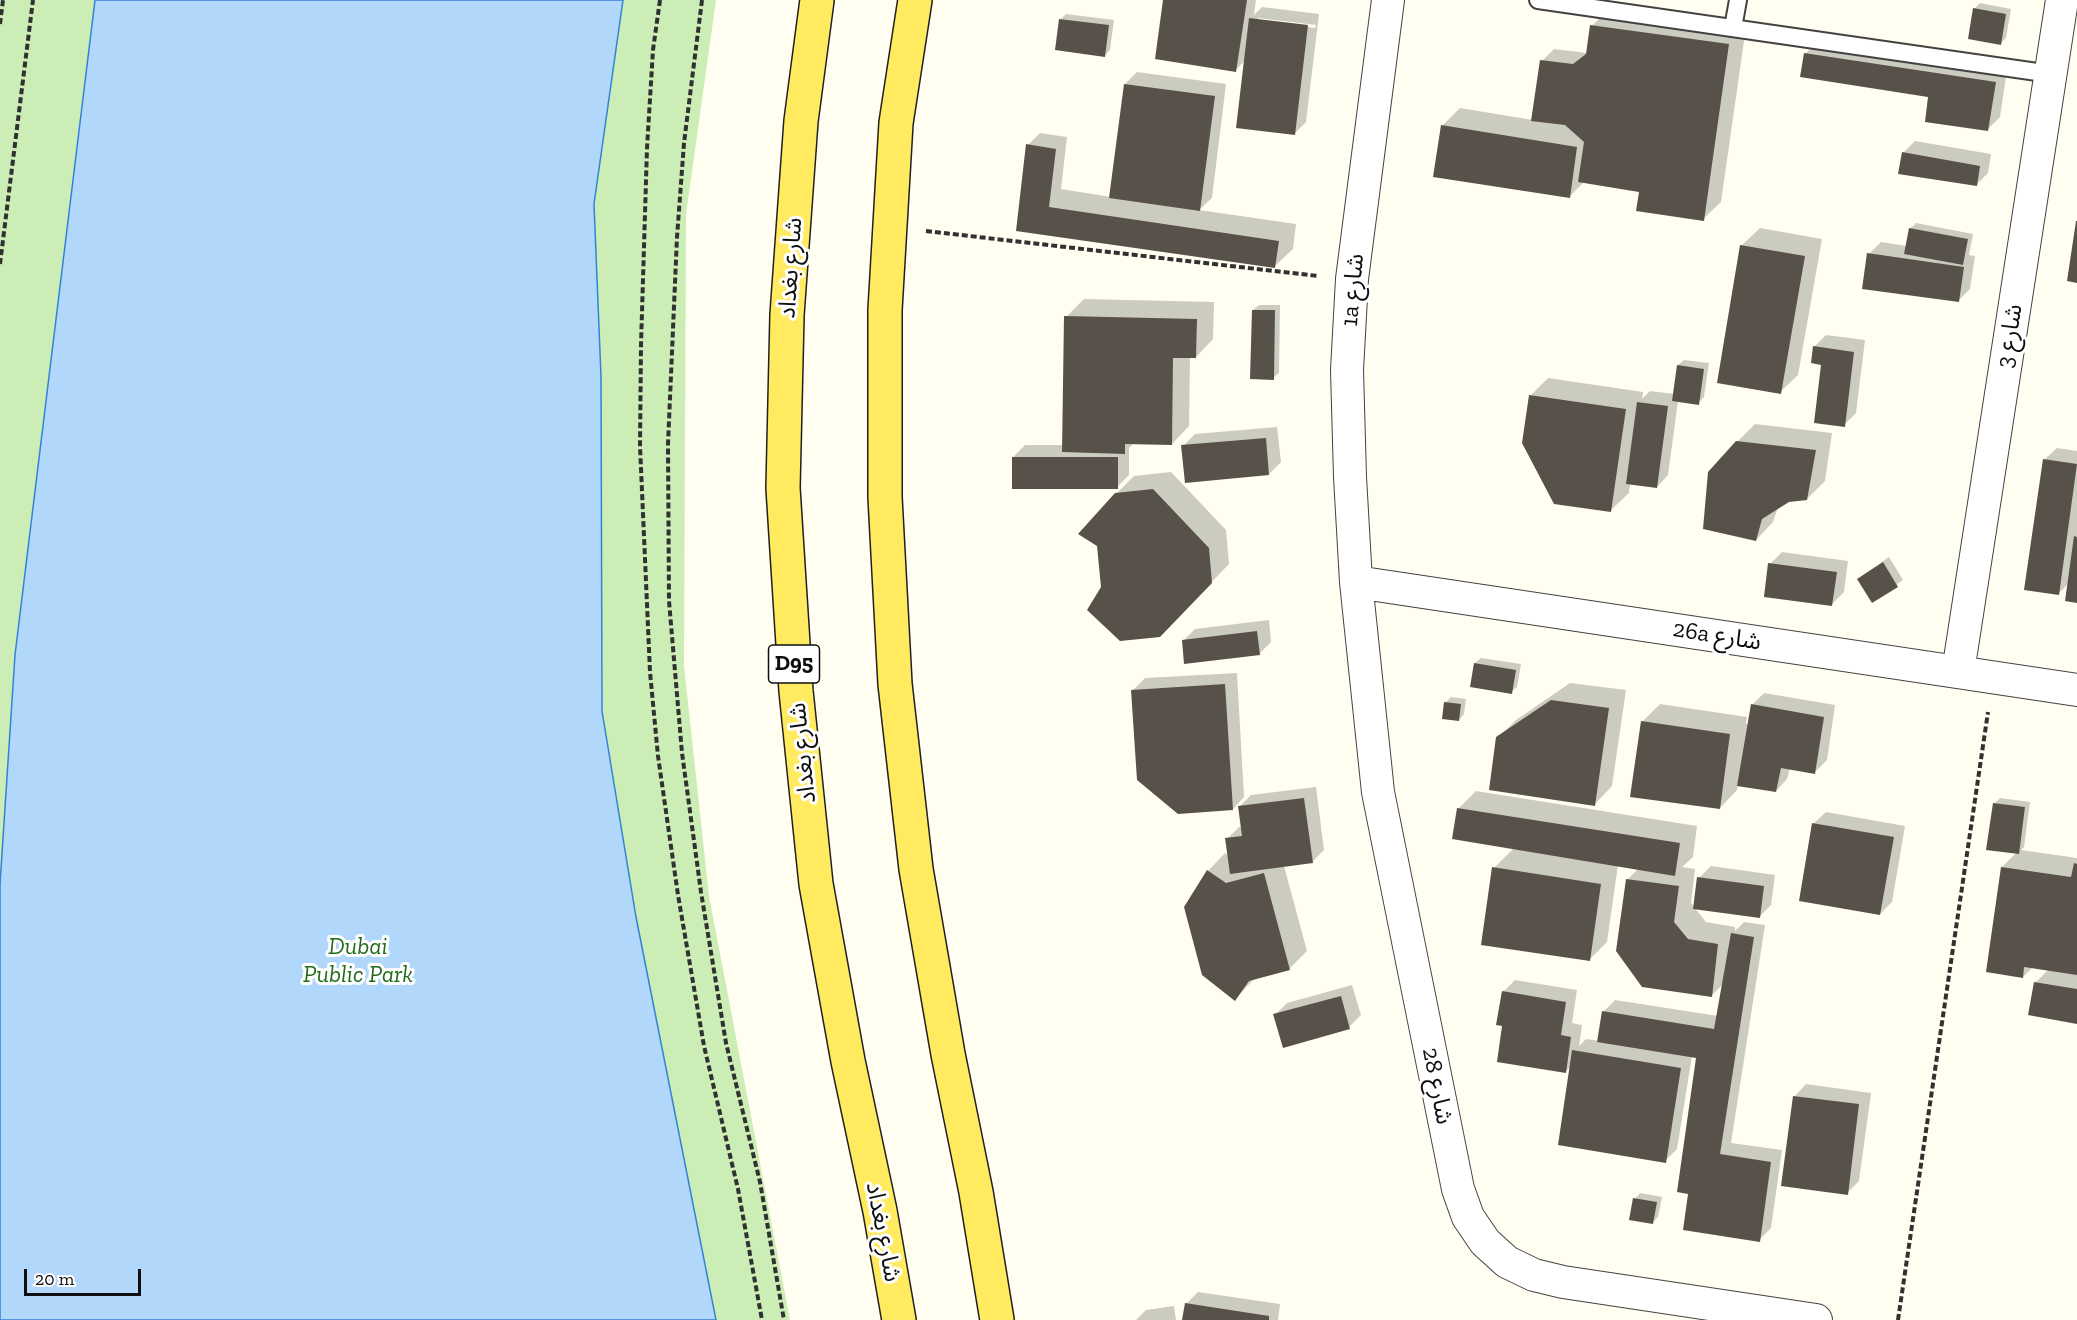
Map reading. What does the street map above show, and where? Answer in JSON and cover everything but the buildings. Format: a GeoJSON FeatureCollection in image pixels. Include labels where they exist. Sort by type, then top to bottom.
{"type":"FeatureCollection","features":[{"type":"Feature","properties":{"kind":"main road","name":"شارع بغداد"},"geometry":{"type":"LineString","coordinates":[[817,0],[801,121],[787,315],[783,488],[796,691],[816,884],[848,1061],[880,1211],[900,1320]]}},
{"type":"Feature","properties":{"kind":"main road"},"geometry":{"type":"LineString","coordinates":[[915,0],[896,123],[885,310],[885,497],[895,684],[916,869],[948,1054],[976,1192],[997,1320]]}},
{"type":"Feature","properties":{"kind":"street","name":"1a شارع"},"geometry":{"type":"LineString","coordinates":[[1356,582],[1347,370],[1352,279],[1388,0]]}},
{"type":"Feature","properties":{"kind":"street","name":"شارع 3"},"geometry":{"type":"LineString","coordinates":[[1958,672],[2062,0]]}},
{"type":"Feature","properties":{"kind":"street","name":"26a شارع"},"geometry":{"type":"LineString","coordinates":[[1356,582],[2077,690]]}},
{"type":"Feature","properties":{"kind":"street","name":"شارع 28"},"geometry":{"type":"LineString","coordinates":[[1356,582],[1378,792],[1458,1189],[1468,1217],[1485,1242],[1507,1262],[1534,1275],[1563,1282],[1816,1320]]}},
{"type":"Feature","properties":{"kind":"lane"},"geometry":{"type":"LineString","coordinates":[[1538,0],[2050,74]]}},
{"type":"Feature","properties":{"kind":"lane"},"geometry":{"type":"LineString","coordinates":[[1733,28],[1738,0]]}},
{"type":"Feature","properties":{"kind":"path"},"geometry":{"type":"LineString","coordinates":[[0,24],[3,0]]}},
{"type":"Feature","properties":{"kind":"path"},"geometry":{"type":"LineString","coordinates":[[0,264],[33,0]]}},
{"type":"Feature","properties":{"kind":"path"},"geometry":{"type":"LineString","coordinates":[[660,0],[653,50],[647,148],[641,345],[640,446],[651,672],[658,756],[678,895],[704,1046],[738,1189],[762,1320]]}},
{"type":"Feature","properties":{"kind":"path"},"geometry":{"type":"LineString","coordinates":[[702,0],[684,143],[677,237],[668,444],[669,601],[682,753],[701,892],[726,1043],[759,1182],[784,1320]]}},
{"type":"Feature","properties":{"kind":"path"},"geometry":{"type":"LineString","coordinates":[[890,227],[1352,279]]}},
{"type":"Feature","properties":{"kind":"path"},"geometry":{"type":"LineString","coordinates":[[1898,1320],[1993,678]]}},
{"type":"Feature","properties":{"kind":"green space","name":"Dubai Public Park"},"geometry":{"type":"Polygon","coordinates":[[[0,0],[716,0],[686,214],[684,666],[709,896],[790,1320],[0,1320],[0,0]]]}},
{"type":"Feature","properties":{"kind":"water","name":"Dubai Public Park"},"geometry":{"type":"Polygon","coordinates":[[[95,0],[623,0],[594,204],[601,377],[602,711],[636,917],[716,1320],[0,1320],[0,884],[15,655],[95,0]]]}}]}
